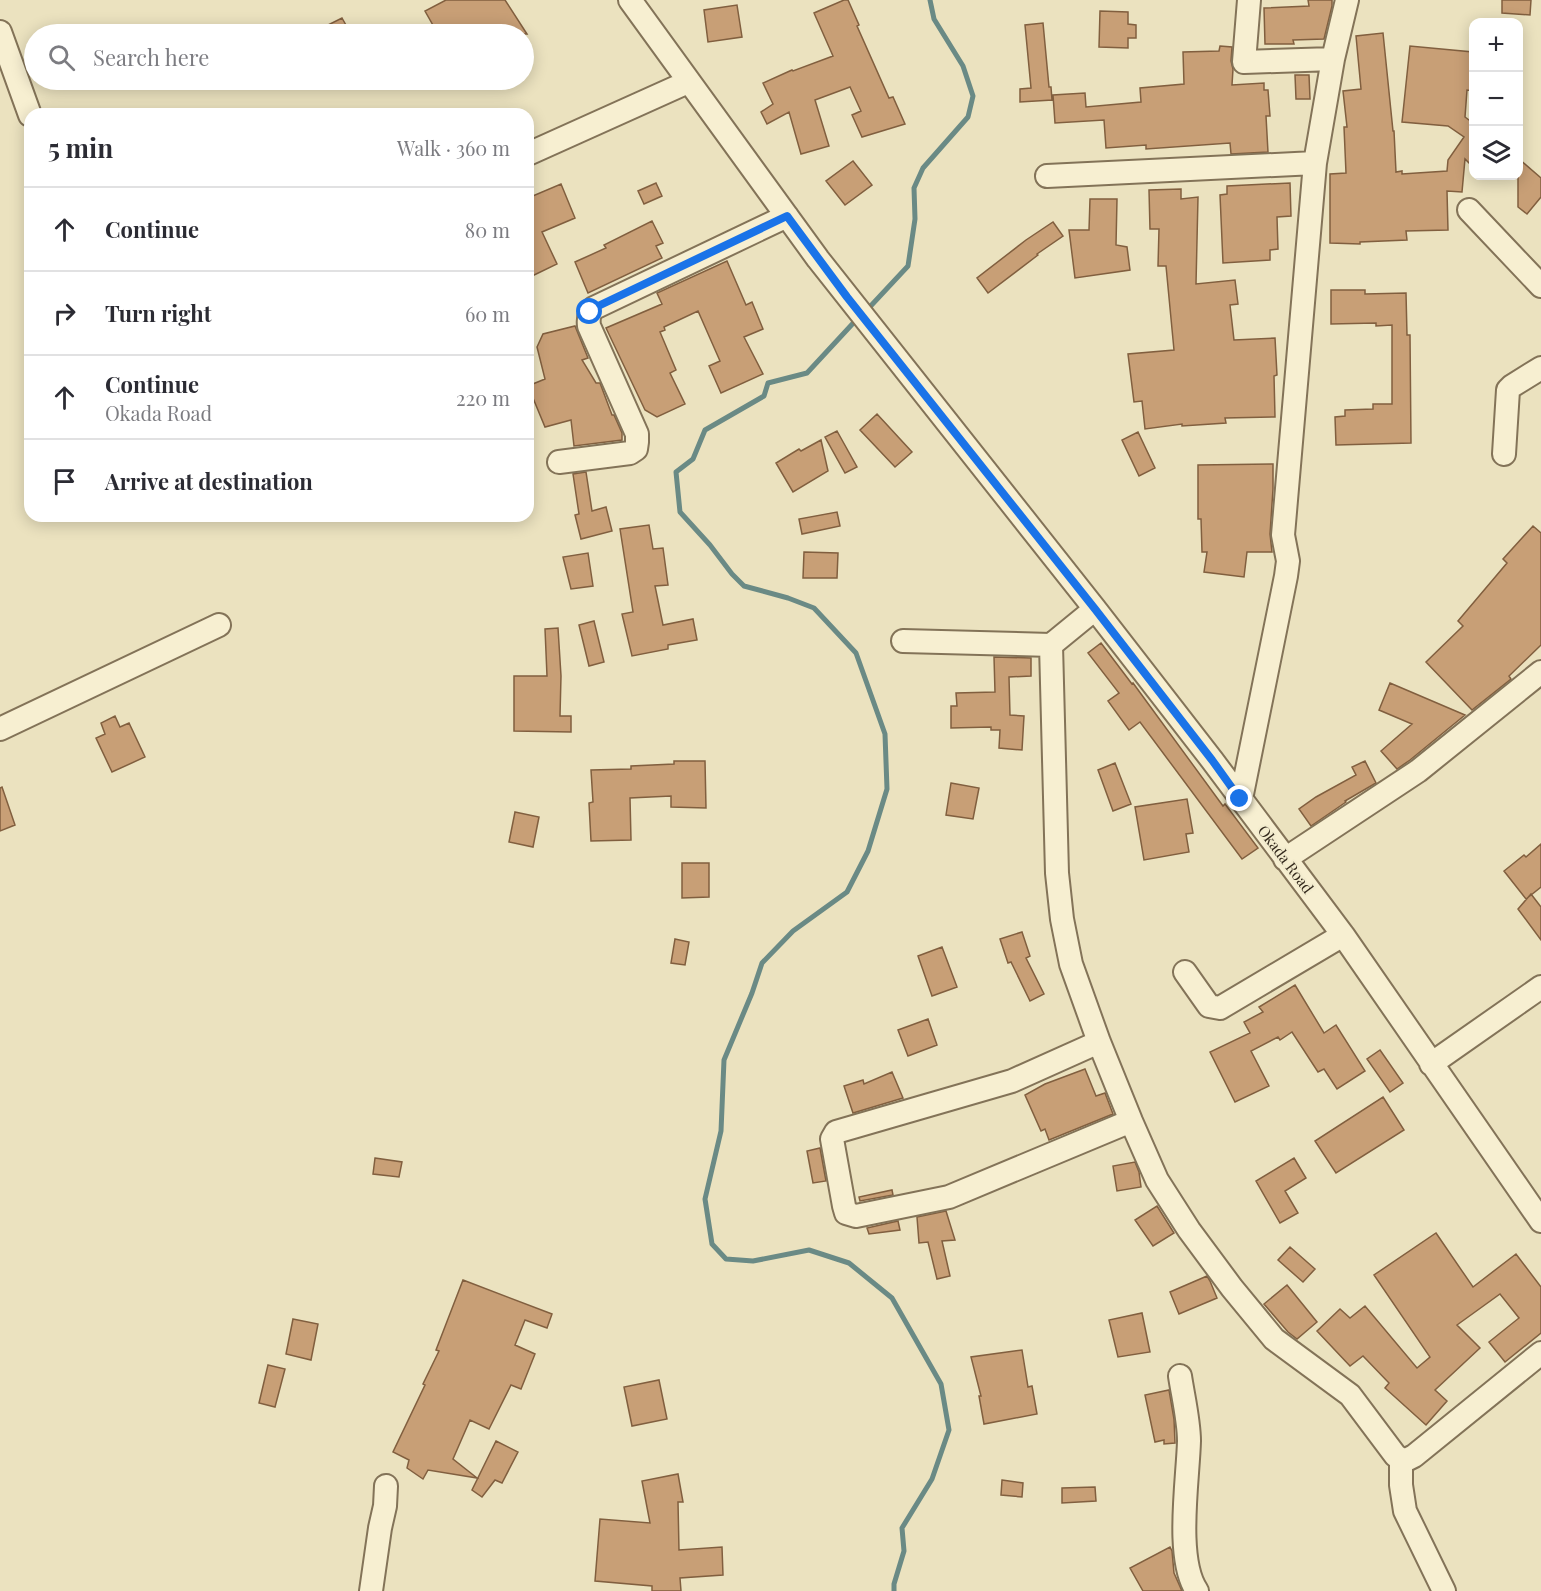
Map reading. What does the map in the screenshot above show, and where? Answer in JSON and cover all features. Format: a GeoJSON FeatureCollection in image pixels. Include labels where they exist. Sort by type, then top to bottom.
{"type":"FeatureCollection","features":[{"type":"Feature","properties":{"kind":"street","name":"Okada Road"},"geometry":{"type":"LineString","coordinates":[[630,0],[847,297],[1095,609],[1343,935],[1541,1221]]}},
{"type":"Feature","properties":{"kind":"street"},"geometry":{"type":"LineString","coordinates":[[1249,0],[1244,62],[1332,59]]}},
{"type":"Feature","properties":{"kind":"street"},"geometry":{"type":"LineString","coordinates":[[1240,799],[1288,561],[1283,535],[1315,163],[1332,59],[1347,0]]}},
{"type":"Feature","properties":{"kind":"street"},"geometry":{"type":"LineString","coordinates":[[0,32],[27,108]]}},
{"type":"Feature","properties":{"kind":"street"},"geometry":{"type":"LineString","coordinates":[[534,151],[688,82]]}},
{"type":"Feature","properties":{"kind":"street"},"geometry":{"type":"LineString","coordinates":[[1047,176],[1315,163]]}},
{"type":"Feature","properties":{"kind":"street"},"geometry":{"type":"LineString","coordinates":[[1468,210],[1541,286]]}},
{"type":"Feature","properties":{"kind":"street"},"geometry":{"type":"LineString","coordinates":[[559,462],[630,453],[636,449],[637,434],[589,326],[590,312],[594,308],[787,216]]}},
{"type":"Feature","properties":{"kind":"street"},"geometry":{"type":"LineString","coordinates":[[1504,454],[1508,390],[1541,368]]}},
{"type":"Feature","properties":{"kind":"street"},"geometry":{"type":"LineString","coordinates":[[903,641],[1052,645],[1095,609]]}},
{"type":"Feature","properties":{"kind":"street"},"geometry":{"type":"LineString","coordinates":[[0,729],[219,625]]}},
{"type":"Feature","properties":{"kind":"street"},"geometry":{"type":"LineString","coordinates":[[1052,645],[1057,873],[1062,919],[1071,964],[1099,1042],[1157,1180],[1189,1230],[1274,1339],[1350,1395],[1401,1460],[1414,1456],[1541,1353]]}},
{"type":"Feature","properties":{"kind":"street"},"geometry":{"type":"LineString","coordinates":[[1285,859],[1418,771],[1541,672]]}},
{"type":"Feature","properties":{"kind":"street"},"geometry":{"type":"LineString","coordinates":[[1185,972],[1209,1006],[1220,1008],[1343,935]]}},
{"type":"Feature","properties":{"kind":"street"},"geometry":{"type":"LineString","coordinates":[[1431,1065],[1541,987]]}},
{"type":"Feature","properties":{"kind":"street"},"geometry":{"type":"LineString","coordinates":[[1099,1042],[1012,1081],[836,1131],[832,1139],[846,1213],[856,1216],[949,1197],[1131,1121]]}},
{"type":"Feature","properties":{"kind":"street"},"geometry":{"type":"LineString","coordinates":[[1180,1376],[1189,1438],[1185,1558],[1193,1586],[1197,1591]]}},
{"type":"Feature","properties":{"kind":"street"},"geometry":{"type":"LineString","coordinates":[[1401,1460],[1401,1485],[1405,1511],[1444,1591]]}},
{"type":"Feature","properties":{"kind":"street"},"geometry":{"type":"LineString","coordinates":[[371,1591],[385,1506],[386,1486]]}},
{"type":"Feature","properties":{"kind":"building"},"geometry":{"type":"Polygon","coordinates":[[[446,0],[505,0],[521,24],[432,24],[425,11],[446,0]]]}},
{"type":"Feature","properties":{"kind":"building"},"geometry":{"type":"Polygon","coordinates":[[[848,0],[889,98],[893,97],[905,124],[862,137],[852,115],[861,111],[850,87],[815,100],[829,146],[801,154],[789,112],[767,124],[761,112],[773,104],[763,83],[833,56],[814,13],[848,0]]]}},
{"type":"Feature","properties":{"kind":"building"},"geometry":{"type":"Polygon","coordinates":[[[1308,0],[1332,0],[1324,39],[1293,40],[1294,44],[1265,44],[1264,8],[1309,6],[1308,0]]]}},
{"type":"Feature","properties":{"kind":"building"},"geometry":{"type":"Polygon","coordinates":[[[1502,0],[1531,0],[1530,15],[1502,13],[1502,0]]]}},
{"type":"Feature","properties":{"kind":"building"},"geometry":{"type":"Polygon","coordinates":[[[737,5],[742,37],[708,42],[704,10],[737,5]]]}},
{"type":"Feature","properties":{"kind":"building"},"geometry":{"type":"Polygon","coordinates":[[[1100,11],[1128,12],[1128,24],[1136,25],[1136,38],[1128,38],[1128,48],[1099,47],[1100,11]]]}},
{"type":"Feature","properties":{"kind":"building"},"geometry":{"type":"Polygon","coordinates":[[[342,18],[345,24],[330,24],[342,18]]]}},
{"type":"Feature","properties":{"kind":"building"},"geometry":{"type":"Polygon","coordinates":[[[1043,23],[1052,100],[1020,102],[1020,89],[1031,88],[1025,25],[1043,23]]]}},
{"type":"Feature","properties":{"kind":"building"},"geometry":{"type":"Polygon","coordinates":[[[1383,33],[1394,131],[1396,172],[1402,171],[1402,174],[1447,171],[1448,160],[1464,137],[1448,126],[1402,122],[1410,46],[1469,52],[1469,90],[1467,90],[1465,117],[1469,120],[1469,163],[1465,159],[1462,192],[1447,191],[1448,230],[1406,231],[1407,240],[1360,242],[1360,244],[1330,243],[1330,174],[1346,173],[1344,127],[1347,127],[1343,91],[1361,89],[1356,36],[1383,33]]]}},
{"type":"Feature","properties":{"kind":"building"},"geometry":{"type":"Polygon","coordinates":[[[1220,46],[1232,47],[1232,85],[1264,83],[1264,90],[1268,90],[1270,116],[1266,116],[1268,152],[1231,154],[1230,143],[1146,149],[1146,145],[1106,148],[1104,120],[1055,123],[1053,95],[1085,93],[1086,107],[1141,102],[1140,88],[1184,84],[1183,52],[1219,51],[1220,46]]]}},
{"type":"Feature","properties":{"kind":"building"},"geometry":{"type":"Polygon","coordinates":[[[1295,75],[1309,75],[1310,99],[1296,99],[1295,75]]]}},
{"type":"Feature","properties":{"kind":"building"},"geometry":{"type":"Polygon","coordinates":[[[853,161],[872,185],[845,205],[826,181],[853,161]]]}},
{"type":"Feature","properties":{"kind":"building"},"geometry":{"type":"Polygon","coordinates":[[[1523,162],[1541,178],[1541,197],[1527,214],[1518,207],[1518,180],[1523,180],[1523,162]]]}},
{"type":"Feature","properties":{"kind":"building"},"geometry":{"type":"Polygon","coordinates":[[[656,183],[662,196],[644,204],[638,191],[656,183]]]}},
{"type":"Feature","properties":{"kind":"building"},"geometry":{"type":"Polygon","coordinates":[[[1290,183],[1291,216],[1277,217],[1278,249],[1270,250],[1270,260],[1223,263],[1220,195],[1227,194],[1227,186],[1290,183]]]}},
{"type":"Feature","properties":{"kind":"building"},"geometry":{"type":"Polygon","coordinates":[[[561,184],[575,218],[542,232],[557,264],[534,275],[534,195],[561,184]]]}},
{"type":"Feature","properties":{"kind":"building"},"geometry":{"type":"Polygon","coordinates":[[[1181,189],[1181,199],[1198,197],[1196,284],[1235,280],[1238,304],[1230,305],[1234,340],[1275,338],[1277,375],[1274,376],[1275,417],[1225,418],[1226,423],[1182,426],[1182,424],[1145,429],[1142,401],[1134,402],[1128,354],[1174,350],[1166,266],[1158,266],[1159,229],[1150,229],[1149,190],[1181,189]]]}},
{"type":"Feature","properties":{"kind":"building"},"geometry":{"type":"Polygon","coordinates":[[[1090,199],[1117,199],[1116,245],[1127,247],[1130,270],[1075,278],[1069,230],[1089,230],[1090,199]]]}},
{"type":"Feature","properties":{"kind":"building"},"geometry":{"type":"Polygon","coordinates":[[[652,221],[663,243],[656,246],[662,258],[588,293],[575,262],[606,248],[604,245],[652,221]]]}},
{"type":"Feature","properties":{"kind":"building"},"geometry":{"type":"Polygon","coordinates":[[[1053,222],[1063,236],[988,293],[977,278],[1053,222]]]}},
{"type":"Feature","properties":{"kind":"building"},"geometry":{"type":"Polygon","coordinates":[[[727,261],[746,305],[752,302],[763,329],[744,337],[763,374],[721,393],[709,366],[720,361],[698,311],[664,327],[665,330],[660,332],[676,370],[670,373],[685,404],[657,417],[645,410],[606,328],[662,304],[657,293],[727,261]]]}},
{"type":"Feature","properties":{"kind":"building"},"geometry":{"type":"Polygon","coordinates":[[[1331,290],[1365,290],[1365,294],[1406,293],[1407,335],[1410,335],[1411,443],[1336,445],[1335,417],[1345,416],[1345,410],[1373,409],[1373,404],[1392,404],[1392,325],[1331,324],[1331,290]]]}},
{"type":"Feature","properties":{"kind":"building"},"geometry":{"type":"Polygon","coordinates":[[[575,326],[588,358],[582,360],[596,383],[600,383],[612,415],[622,433],[622,440],[574,446],[571,420],[545,427],[534,400],[534,384],[545,379],[537,347],[543,334],[575,326]]]}},
{"type":"Feature","properties":{"kind":"building"},"geometry":{"type":"Polygon","coordinates":[[[877,414],[912,452],[895,467],[860,430],[877,414]]]}},
{"type":"Feature","properties":{"kind":"building"},"geometry":{"type":"Polygon","coordinates":[[[837,431],[857,467],[845,473],[825,437],[837,431]]]}},
{"type":"Feature","properties":{"kind":"building"},"geometry":{"type":"Polygon","coordinates":[[[1138,432],[1155,468],[1139,476],[1122,440],[1138,432]]]}},
{"type":"Feature","properties":{"kind":"building"},"geometry":{"type":"Polygon","coordinates":[[[821,440],[828,471],[793,492],[776,463],[799,449],[801,451],[821,440]]]}},
{"type":"Feature","properties":{"kind":"building"},"geometry":{"type":"Polygon","coordinates":[[[1273,464],[1270,534],[1272,552],[1247,552],[1244,577],[1204,572],[1207,552],[1202,552],[1201,519],[1198,519],[1198,465],[1273,464]]]}},
{"type":"Feature","properties":{"kind":"building"},"geometry":{"type":"Polygon","coordinates":[[[586,472],[592,511],[606,507],[612,531],[581,539],[575,515],[579,514],[573,474],[586,472]]]}},
{"type":"Feature","properties":{"kind":"building"},"geometry":{"type":"Polygon","coordinates":[[[837,512],[840,526],[802,534],[799,519],[837,512]]]}},
{"type":"Feature","properties":{"kind":"building"},"geometry":{"type":"Polygon","coordinates":[[[649,525],[653,549],[663,548],[668,585],[655,586],[663,625],[693,619],[697,640],[668,645],[668,649],[632,656],[622,614],[633,612],[620,529],[649,525]]]}},
{"type":"Feature","properties":{"kind":"building"},"geometry":{"type":"Polygon","coordinates":[[[1533,526],[1541,533],[1541,645],[1509,676],[1511,679],[1472,710],[1426,662],[1463,626],[1458,621],[1507,563],[1503,559],[1533,526]]]}},
{"type":"Feature","properties":{"kind":"building"},"geometry":{"type":"Polygon","coordinates":[[[804,552],[838,553],[837,578],[803,578],[804,552]]]}},
{"type":"Feature","properties":{"kind":"building"},"geometry":{"type":"Polygon","coordinates":[[[588,553],[593,586],[571,589],[563,557],[588,553]]]}},
{"type":"Feature","properties":{"kind":"building"},"geometry":{"type":"Polygon","coordinates":[[[594,621],[604,662],[589,666],[579,625],[594,621]]]}},
{"type":"Feature","properties":{"kind":"building"},"geometry":{"type":"Polygon","coordinates":[[[558,628],[561,676],[560,716],[571,716],[571,732],[514,731],[514,676],[547,676],[545,629],[558,628]]]}},
{"type":"Feature","properties":{"kind":"building"},"geometry":{"type":"Polygon","coordinates":[[[1101,643],[1223,806],[1225,804],[1258,848],[1242,859],[1140,722],[1129,730],[1108,701],[1119,693],[1088,653],[1101,643]]]}},
{"type":"Feature","properties":{"kind":"building"},"geometry":{"type":"Polygon","coordinates":[[[994,657],[1031,658],[1031,676],[1009,677],[1010,715],[1024,716],[1022,750],[999,748],[1000,730],[991,730],[991,727],[951,728],[951,706],[957,706],[956,693],[995,692],[994,657]]]}},
{"type":"Feature","properties":{"kind":"building"},"geometry":{"type":"Polygon","coordinates":[[[1390,683],[1465,715],[1397,769],[1381,751],[1412,724],[1379,710],[1390,683]]]}},
{"type":"Feature","properties":{"kind":"building"},"geometry":{"type":"Polygon","coordinates":[[[115,716],[120,727],[129,723],[145,757],[112,772],[96,738],[105,734],[101,723],[115,716]]]}},
{"type":"Feature","properties":{"kind":"building"},"geometry":{"type":"Polygon","coordinates":[[[674,761],[705,761],[706,808],[671,807],[671,796],[630,798],[631,840],[591,841],[589,803],[593,802],[591,770],[631,769],[631,766],[674,764],[674,761]]]}},
{"type":"Feature","properties":{"kind":"building"},"geometry":{"type":"Polygon","coordinates":[[[1365,761],[1376,783],[1345,801],[1311,826],[1299,809],[1356,775],[1352,767],[1365,761]]]}},
{"type":"Feature","properties":{"kind":"building"},"geometry":{"type":"Polygon","coordinates":[[[1115,763],[1131,804],[1113,811],[1098,770],[1115,763]]]}},
{"type":"Feature","properties":{"kind":"building"},"geometry":{"type":"Polygon","coordinates":[[[951,783],[979,788],[973,819],[946,815],[951,783]]]}},
{"type":"Feature","properties":{"kind":"building"},"geometry":{"type":"Polygon","coordinates":[[[2,787],[15,825],[0,831],[0,788],[2,787]]]}},
{"type":"Feature","properties":{"kind":"building"},"geometry":{"type":"Polygon","coordinates":[[[1187,799],[1193,833],[1186,834],[1189,852],[1144,860],[1135,807],[1187,799]]]}},
{"type":"Feature","properties":{"kind":"building"},"geometry":{"type":"Polygon","coordinates":[[[515,812],[539,817],[533,847],[509,842],[515,812]]]}},
{"type":"Feature","properties":{"kind":"building"},"geometry":{"type":"Polygon","coordinates":[[[1541,844],[1541,887],[1526,899],[1504,871],[1541,844]]]}},
{"type":"Feature","properties":{"kind":"building"},"geometry":{"type":"Polygon","coordinates":[[[682,863],[709,863],[709,897],[682,898],[682,863]]]}},
{"type":"Feature","properties":{"kind":"building"},"geometry":{"type":"Polygon","coordinates":[[[1531,894],[1541,907],[1541,940],[1518,909],[1531,894]]]}},
{"type":"Feature","properties":{"kind":"building"},"geometry":{"type":"Polygon","coordinates":[[[1022,932],[1030,956],[1026,958],[1044,994],[1030,1001],[1011,962],[1008,963],[1000,939],[1022,932]]]}},
{"type":"Feature","properties":{"kind":"building"},"geometry":{"type":"Polygon","coordinates":[[[675,939],[689,942],[685,965],[671,963],[675,939]]]}},
{"type":"Feature","properties":{"kind":"building"},"geometry":{"type":"Polygon","coordinates":[[[942,947],[957,987],[932,996],[918,956],[942,947]]]}},
{"type":"Feature","properties":{"kind":"building"},"geometry":{"type":"Polygon","coordinates":[[[1295,985],[1324,1033],[1336,1025],[1365,1071],[1337,1089],[1324,1069],[1318,1072],[1292,1032],[1280,1040],[1278,1037],[1251,1051],[1269,1086],[1235,1102],[1210,1052],[1250,1033],[1244,1022],[1263,1012],[1259,1007],[1295,985]]]}},
{"type":"Feature","properties":{"kind":"building"},"geometry":{"type":"Polygon","coordinates":[[[928,1019],[937,1045],[908,1056],[898,1030],[928,1019]]]}},
{"type":"Feature","properties":{"kind":"building"},"geometry":{"type":"Polygon","coordinates":[[[1380,1050],[1403,1083],[1390,1092],[1367,1059],[1380,1050]]]}},
{"type":"Feature","properties":{"kind":"building"},"geometry":{"type":"Polygon","coordinates":[[[1085,1069],[1096,1096],[1105,1093],[1113,1114],[1049,1140],[1045,1129],[1041,1131],[1025,1095],[1045,1084],[1085,1069]]]}},
{"type":"Feature","properties":{"kind":"building"},"geometry":{"type":"Polygon","coordinates":[[[892,1072],[903,1098],[853,1113],[844,1086],[863,1080],[864,1084],[892,1072]]]}},
{"type":"Feature","properties":{"kind":"building"},"geometry":{"type":"Polygon","coordinates":[[[1383,1097],[1404,1130],[1336,1173],[1315,1141],[1383,1097]]]}},
{"type":"Feature","properties":{"kind":"building"},"geometry":{"type":"Polygon","coordinates":[[[820,1148],[826,1181],[813,1183],[807,1151],[820,1148]]]}},
{"type":"Feature","properties":{"kind":"building"},"geometry":{"type":"Polygon","coordinates":[[[375,1158],[402,1162],[399,1177],[373,1174],[375,1158]]]}},
{"type":"Feature","properties":{"kind":"building"},"geometry":{"type":"Polygon","coordinates":[[[1294,1158],[1306,1178],[1285,1191],[1298,1213],[1280,1223],[1256,1181],[1294,1158]]]}},
{"type":"Feature","properties":{"kind":"building"},"geometry":{"type":"Polygon","coordinates":[[[1135,1162],[1141,1187],[1117,1191],[1113,1166],[1135,1162]]]}},
{"type":"Feature","properties":{"kind":"building"},"geometry":{"type":"Polygon","coordinates":[[[892,1190],[893,1195],[860,1201],[859,1197],[892,1190]]]}},
{"type":"Feature","properties":{"kind":"building"},"geometry":{"type":"Polygon","coordinates":[[[1157,1206],[1174,1233],[1153,1246],[1135,1220],[1157,1206]]]}},
{"type":"Feature","properties":{"kind":"building"},"geometry":{"type":"Polygon","coordinates":[[[946,1211],[955,1240],[942,1241],[950,1276],[937,1279],[928,1242],[919,1243],[917,1217],[946,1211]]]}},
{"type":"Feature","properties":{"kind":"building"},"geometry":{"type":"Polygon","coordinates":[[[898,1221],[900,1230],[869,1234],[867,1228],[898,1221]]]}},
{"type":"Feature","properties":{"kind":"building"},"geometry":{"type":"Polygon","coordinates":[[[1436,1233],[1473,1287],[1516,1254],[1541,1287],[1541,1333],[1505,1362],[1489,1342],[1519,1318],[1500,1294],[1457,1325],[1480,1348],[1435,1390],[1447,1401],[1426,1425],[1385,1388],[1389,1383],[1363,1356],[1350,1366],[1317,1331],[1340,1309],[1350,1318],[1365,1306],[1417,1368],[1430,1357],[1374,1275],[1436,1233]]]}},
{"type":"Feature","properties":{"kind":"building"},"geometry":{"type":"Polygon","coordinates":[[[1290,1247],[1315,1269],[1303,1282],[1278,1260],[1290,1247]]]}},
{"type":"Feature","properties":{"kind":"building"},"geometry":{"type":"Polygon","coordinates":[[[1207,1276],[1217,1298],[1179,1314],[1170,1292],[1207,1276]]]}},
{"type":"Feature","properties":{"kind":"building"},"geometry":{"type":"Polygon","coordinates":[[[463,1280],[552,1314],[547,1328],[525,1320],[515,1345],[535,1354],[521,1389],[511,1385],[489,1429],[470,1420],[453,1459],[477,1478],[428,1470],[423,1479],[407,1468],[409,1460],[393,1452],[439,1351],[436,1350],[463,1280]]]}},
{"type":"Feature","properties":{"kind":"building"},"geometry":{"type":"Polygon","coordinates":[[[1287,1285],[1317,1322],[1297,1339],[1264,1304],[1287,1285]]]}},
{"type":"Feature","properties":{"kind":"building"},"geometry":{"type":"Polygon","coordinates":[[[1142,1313],[1150,1352],[1118,1357],[1109,1320],[1142,1313]]]}},
{"type":"Feature","properties":{"kind":"building"},"geometry":{"type":"Polygon","coordinates":[[[293,1319],[318,1324],[311,1360],[286,1354],[293,1319]]]}},
{"type":"Feature","properties":{"kind":"building"},"geometry":{"type":"Polygon","coordinates":[[[1022,1350],[1028,1387],[1032,1386],[1037,1414],[984,1424],[979,1396],[981,1396],[971,1357],[1022,1350]]]}},
{"type":"Feature","properties":{"kind":"building"},"geometry":{"type":"Polygon","coordinates":[[[268,1365],[285,1369],[275,1407],[259,1403],[268,1365]]]}},
{"type":"Feature","properties":{"kind":"building"},"geometry":{"type":"Polygon","coordinates":[[[659,1380],[667,1419],[632,1426],[624,1387],[659,1380]]]}},
{"type":"Feature","properties":{"kind":"building"},"geometry":{"type":"Polygon","coordinates":[[[1169,1390],[1175,1443],[1164,1444],[1164,1440],[1155,1442],[1145,1395],[1169,1390]]]}},
{"type":"Feature","properties":{"kind":"building"},"geometry":{"type":"Polygon","coordinates":[[[496,1441],[518,1452],[502,1483],[495,1480],[482,1497],[472,1490],[496,1441]]]}},
{"type":"Feature","properties":{"kind":"building"},"geometry":{"type":"Polygon","coordinates":[[[678,1474],[683,1502],[678,1502],[679,1550],[722,1547],[723,1575],[680,1578],[681,1591],[652,1591],[652,1586],[595,1581],[600,1519],[650,1523],[642,1481],[678,1474]]]}},
{"type":"Feature","properties":{"kind":"building"},"geometry":{"type":"Polygon","coordinates":[[[1002,1480],[1023,1483],[1022,1497],[1001,1495],[1002,1480]]]}},
{"type":"Feature","properties":{"kind":"building"},"geometry":{"type":"Polygon","coordinates":[[[1095,1487],[1096,1501],[1062,1503],[1062,1488],[1095,1487]]]}},
{"type":"Feature","properties":{"kind":"building"},"geometry":{"type":"Polygon","coordinates":[[[1170,1547],[1174,1573],[1182,1591],[1143,1591],[1130,1568],[1170,1547]]]}},
{"type":"Feature","properties":{"kind":"waterway"},"geometry":{"type":"LineString","coordinates":[[866,311],[908,266],[915,219],[914,188],[923,168],[968,117],[973,96],[963,66],[934,19],[930,0]]}},
{"type":"Feature","properties":{"kind":"waterway"},"geometry":{"type":"LineString","coordinates":[[857,319],[807,373],[768,383],[764,396],[705,430],[693,459],[676,472],[680,512],[732,574],[744,586],[814,608],[856,653],[885,734],[887,789],[868,851],[847,892],[793,931],[762,963],[724,1060],[721,1131],[705,1199],[712,1244],[726,1259],[753,1261],[809,1250],[849,1263],[892,1298],[941,1384],[949,1430],[932,1479],[902,1528],[904,1551],[894,1591]]}},
{"type":"Feature","properties":{"kind":"route"},"geometry":{"type":"LineString","coordinates":[[590,312],[594,308],[787,216],[847,297],[1095,609],[1240,799]]}}]}
